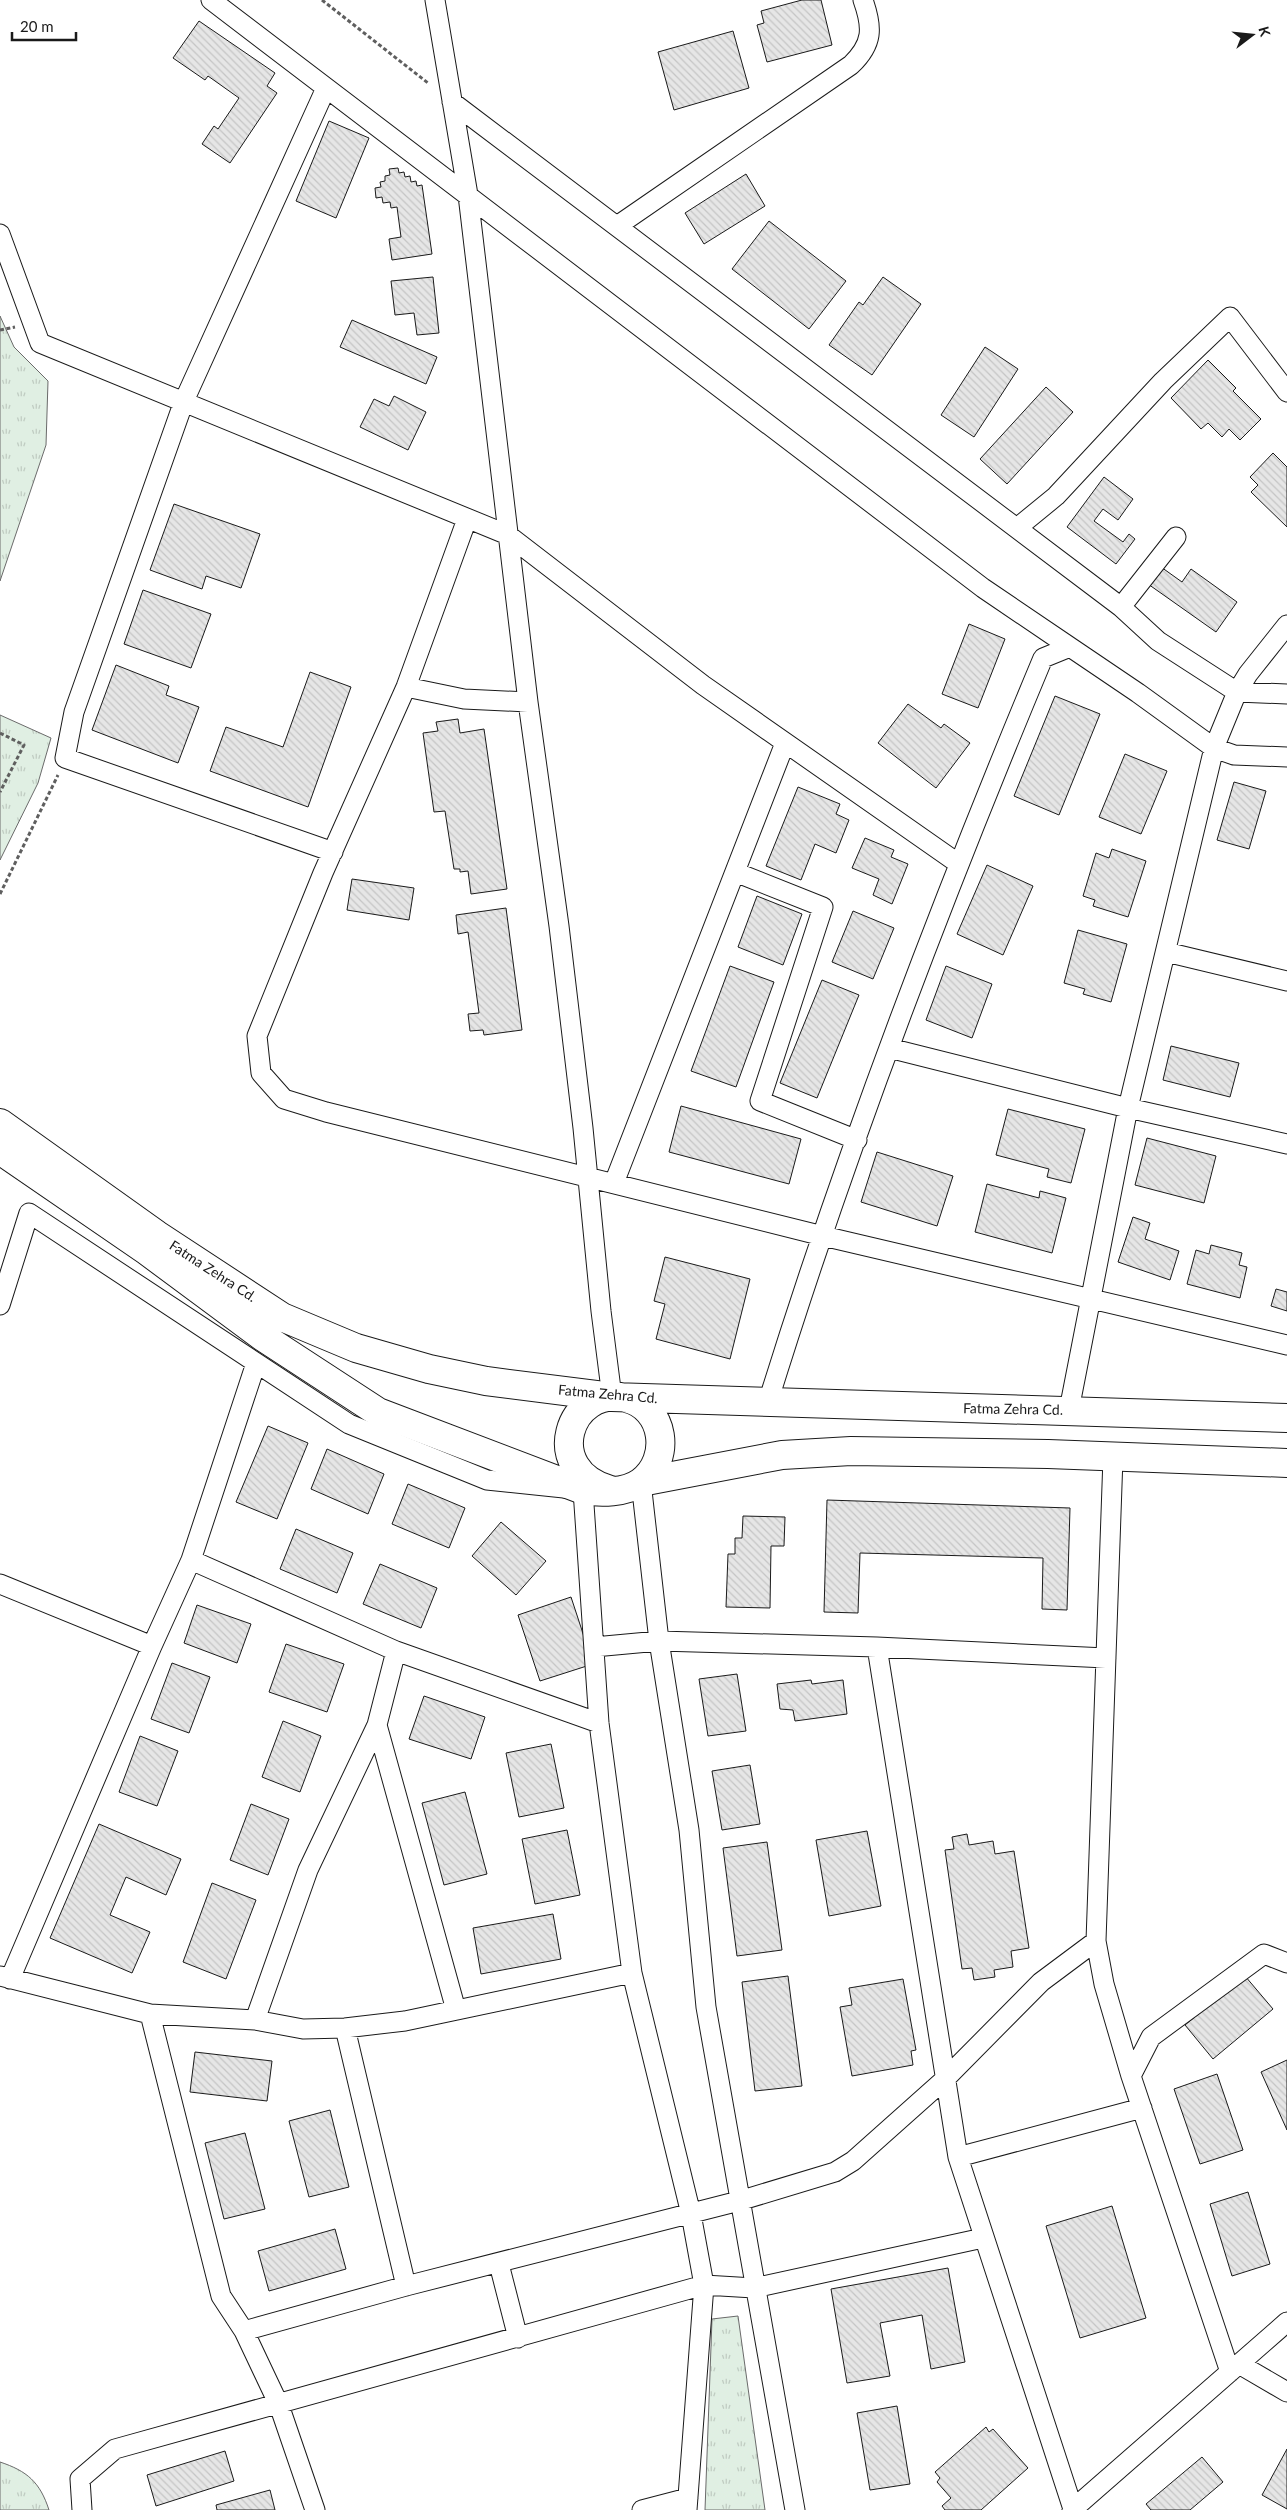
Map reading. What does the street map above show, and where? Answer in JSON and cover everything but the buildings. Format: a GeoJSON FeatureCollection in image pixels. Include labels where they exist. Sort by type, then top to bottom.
{"type":"FeatureCollection","features":[{"type":"Feature","properties":{"kind":"main road","name":"Fatma Zehra Cd."},"geometry":{"type":"LineString","coordinates":[[0,1123],[152,1243],[263,1337],[378,1412],[583,1490],[599,1493],[610,1490]]}},
{"type":"Feature","properties":{"kind":"main road","name":"Fatma Zehra Cd."},"geometry":{"type":"LineString","coordinates":[[0,1150],[152,1243],[282,1317],[356,1348],[429,1369],[486,1381],[612,1396],[1287,1418]]}},
{"type":"Feature","properties":{"kind":"main road"},"geometry":{"type":"LineString","coordinates":[[641,1482],[652,1471],[659,1458],[662,1443],[659,1428],[652,1415],[641,1405],[627,1398],[612,1396],[597,1400],[584,1408],[574,1420],[569,1442],[574,1465],[583,1477],[596,1486],[610,1490],[621,1490],[641,1482],[782,1455],[841,1452],[1113,1457],[1287,1463]]}},
{"type":"Feature","properties":{"kind":"street"},"geometry":{"type":"LineString","coordinates":[[211,0],[983,588],[1138,692],[1214,748],[1234,755],[1287,757]]}},
{"type":"Feature","properties":{"kind":"street"},"geometry":{"type":"LineString","coordinates":[[435,0],[468,195],[528,702],[559,926],[600,1310],[612,1396]]}},
{"type":"Feature","properties":{"kind":"street"},"geometry":{"type":"LineString","coordinates":[[617,226],[851,65],[867,46],[870,36],[870,24],[863,0]]}},
{"type":"Feature","properties":{"kind":"street"},"geometry":{"type":"LineString","coordinates":[[326,88],[184,401],[74,712],[66,758],[333,852]]}},
{"type":"Feature","properties":{"kind":"street"},"geometry":{"type":"LineString","coordinates":[[452,102],[1121,607],[1158,641],[1237,692],[1287,694]]}},
{"type":"Feature","properties":{"kind":"street"},"geometry":{"type":"LineString","coordinates":[[0,234],[40,343],[508,535],[703,685],[959,864]]}},
{"type":"Feature","properties":{"kind":"street"},"geometry":{"type":"LineString","coordinates":[[1017,528],[1056,496],[1163,381],[1230,317],[1287,392]]}},
{"type":"Feature","properties":{"kind":"street"},"geometry":{"type":"LineString","coordinates":[[467,519],[406,687],[333,852],[257,1036],[261,1072],[284,1099],[326,1112],[823,1236],[1287,1345]]}},
{"type":"Feature","properties":{"kind":"street"},"geometry":{"type":"LineString","coordinates":[[1121,607],[1176,537]]}},
{"type":"Feature","properties":{"kind":"street"},"geometry":{"type":"LineString","coordinates":[[1069,1410],[1128,1108],[1214,748],[1237,692],[1248,674],[1287,625]]}},
{"type":"Feature","properties":{"kind":"street"},"geometry":{"type":"LineString","coordinates":[[768,1402],[823,1236],[889,1048],[959,864],[1043,658],[1070,647]]}},
{"type":"Feature","properties":{"kind":"street"},"geometry":{"type":"LineString","coordinates":[[406,687],[464,699],[528,702]]}},
{"type":"Feature","properties":{"kind":"street"},"geometry":{"type":"LineString","coordinates":[[614,1183],[785,743]]}},
{"type":"Feature","properties":{"kind":"street"},"geometry":{"type":"LineString","coordinates":[[735,872],[823,908],[760,1101],[857,1140]]}},
{"type":"Feature","properties":{"kind":"street"},"geometry":{"type":"LineString","coordinates":[[1166,952],[1287,981]]}},
{"type":"Feature","properties":{"kind":"street"},"geometry":{"type":"LineString","coordinates":[[889,1048],[1128,1108],[1287,1144]]}},
{"type":"Feature","properties":{"kind":"street"},"geometry":{"type":"LineString","coordinates":[[0,1305],[28,1213],[349,1424],[487,1480],[583,1490],[599,1723],[632,1973],[690,2214],[704,2285],[688,2504],[642,2510]]}},
{"type":"Feature","properties":{"kind":"street"},"geometry":{"type":"LineString","coordinates":[[256,1363],[191,1560],[5,1977],[150,2014],[255,2020],[304,2029],[345,2028],[405,2021],[632,1973]]}},
{"type":"Feature","properties":{"kind":"street"},"geometry":{"type":"LineString","coordinates":[[1113,1457],[1096,1941],[1104,1984],[1131,2076],[1234,2368],[1287,2392]]}},
{"type":"Feature","properties":{"kind":"street"},"geometry":{"type":"LineString","coordinates":[[641,1482],[659,1641],[689,1830],[706,2007],[794,2510]]}},
{"type":"Feature","properties":{"kind":"street"},"geometry":{"type":"LineString","coordinates":[[191,1560],[396,1651],[599,1723]]}},
{"type":"Feature","properties":{"kind":"street"},"geometry":{"type":"LineString","coordinates":[[0,1584],[152,1646]]}},
{"type":"Feature","properties":{"kind":"street"},"geometry":{"type":"LineString","coordinates":[[594,1647],[659,1641],[877,1647],[1106,1658]]}},
{"type":"Feature","properties":{"kind":"street"},"geometry":{"type":"LineString","coordinates":[[877,1647],[958,2157],[1072,2510],[1287,2322]]}},
{"type":"Feature","properties":{"kind":"street"},"geometry":{"type":"LineString","coordinates":[[255,2020],[308,1870],[377,1725],[396,1651]]}},
{"type":"Feature","properties":{"kind":"street"},"geometry":{"type":"LineString","coordinates":[[377,1725],[456,2010]]}},
{"type":"Feature","properties":{"kind":"street"},"geometry":{"type":"LineString","coordinates":[[244,2331],[406,2286],[739,2202],[835,2172],[853,2162],[945,2079],[1041,1982],[1096,1941]]}},
{"type":"Feature","properties":{"kind":"street"},"geometry":{"type":"LineString","coordinates":[[1131,2076],[1150,2037],[1264,1954],[1287,1964]]}},
{"type":"Feature","properties":{"kind":"street"},"geometry":{"type":"LineString","coordinates":[[150,2014],[221,2296],[244,2331],[279,2405],[315,2510]]}},
{"type":"Feature","properties":{"kind":"street"},"geometry":{"type":"LineString","coordinates":[[345,2028],[406,2286]]}},
{"type":"Feature","properties":{"kind":"street"},"geometry":{"type":"LineString","coordinates":[[958,2157],[1142,2108]]}},
{"type":"Feature","properties":{"kind":"street"},"geometry":{"type":"LineString","coordinates":[[82,2510],[80,2479],[114,2449],[279,2405],[704,2285],[754,2288],[983,2238]]}},
{"type":"Feature","properties":{"kind":"street"},"geometry":{"type":"LineString","coordinates":[[499,2264],[518,2338]]}},
{"type":"Feature","properties":{"kind":"path"},"geometry":{"type":"LineString","coordinates":[[322,0],[452,102]]}},
{"type":"Feature","properties":{"kind":"path"},"geometry":{"type":"LineString","coordinates":[[0,733],[24,745],[0,792]]}},
{"type":"Feature","properties":{"kind":"path"},"geometry":{"type":"LineString","coordinates":[[0,894],[66,758]]}},
{"type":"Feature","properties":{"kind":"green space"},"geometry":{"type":"Polygon","coordinates":[[[0,316],[14,347],[48,381],[46,445],[0,581],[0,316]]]}},
{"type":"Feature","properties":{"kind":"green space"},"geometry":{"type":"Polygon","coordinates":[[[0,715],[51,738],[38,783],[0,860],[0,715]]]}},
{"type":"Feature","properties":{"kind":"green space"},"geometry":{"type":"Polygon","coordinates":[[[738,2316],[765,2510],[705,2510],[712,2319],[738,2316]]]}},
{"type":"Feature","properties":{"kind":"green space"},"geometry":{"type":"Polygon","coordinates":[[[0,2462],[18,2469],[31,2479],[37,2485],[49,2510],[0,2510],[0,2462]]]}}]}
